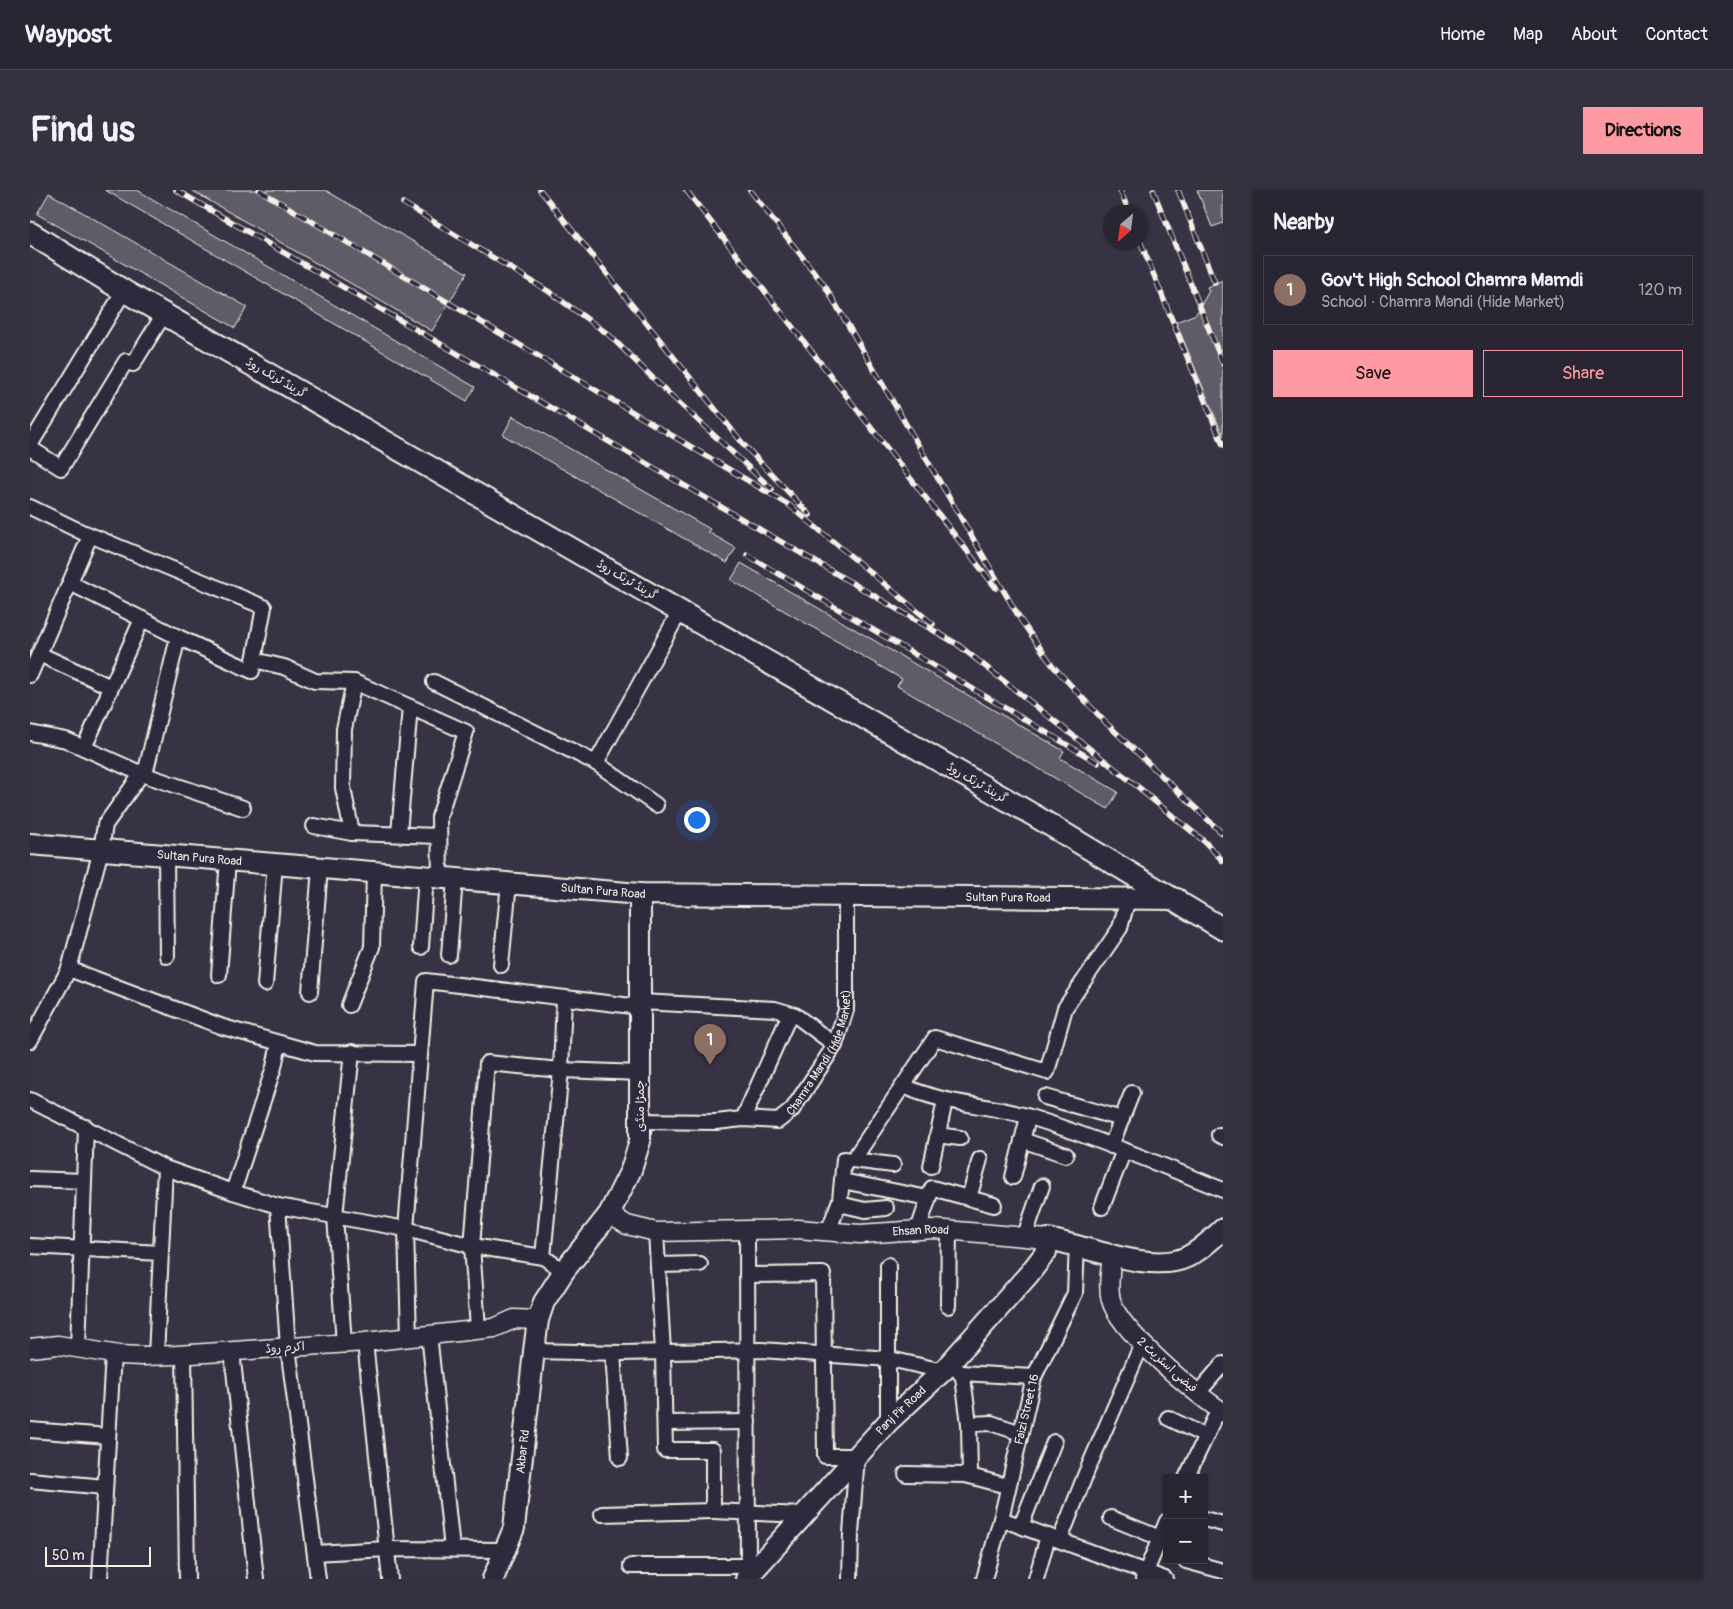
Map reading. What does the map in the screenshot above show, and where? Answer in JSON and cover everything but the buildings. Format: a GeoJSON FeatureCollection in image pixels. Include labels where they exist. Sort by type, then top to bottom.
{"type":"FeatureCollection","features":[{"type":"Feature","properties":{"kind":"main road","name":"گرینڈ ٹرنک روڈ"},"geometry":{"type":"LineString","coordinates":[[30,233],[124,291],[1177,899],[1223,928]]}},
{"type":"Feature","properties":{"kind":"main road","name":"Sultan Pura Road"},"geometry":{"type":"LineString","coordinates":[[30,844],[640,894],[1177,899]]}},
{"type":"Feature","properties":{"kind":"main road","name":"چمڑا منڈی"},"geometry":{"type":"LineString","coordinates":[[538,1320],[544,1302],[564,1272],[609,1214],[640,1141],[640,894]]}},
{"type":"Feature","properties":{"kind":"main road","name":"Ehsan Road"},"geometry":{"type":"LineString","coordinates":[[1048,1239],[1077,1244],[1154,1264],[1176,1261],[1202,1248],[1223,1229]]}},
{"type":"Feature","properties":{"kind":"main road","name":"Panj Pir Road"},"geometry":{"type":"LineString","coordinates":[[747,1574],[804,1515],[888,1422],[951,1369],[1041,1261],[1046,1252],[1048,1239]]}},
{"type":"Feature","properties":{"kind":"main road","name":"Akbar Rd"},"geometry":{"type":"LineString","coordinates":[[493,1579],[514,1528],[538,1320]]}},
{"type":"Feature","properties":{"kind":"street"},"geometry":{"type":"LineString","coordinates":[[124,291],[30,446],[61,468],[126,361],[133,364],[164,314]]}},
{"type":"Feature","properties":{"kind":"street"},"geometry":{"type":"LineString","coordinates":[[30,507],[90,536],[30,675]]}},
{"type":"Feature","properties":{"kind":"street"},"geometry":{"type":"LineString","coordinates":[[70,582],[178,637],[252,671],[264,607],[85,534]]}},
{"type":"Feature","properties":{"kind":"street"},"geometry":{"type":"LineString","coordinates":[[596,763],[680,611]]}},
{"type":"Feature","properties":{"kind":"street"},"geometry":{"type":"LineString","coordinates":[[84,748],[142,619]]}},
{"type":"Feature","properties":{"kind":"street"},"geometry":{"type":"LineString","coordinates":[[32,1034],[69,969],[101,850],[105,824],[147,766],[178,637]]}},
{"type":"Feature","properties":{"kind":"street"},"geometry":{"type":"LineString","coordinates":[[39,654],[111,687]]}},
{"type":"Feature","properties":{"kind":"street"},"geometry":{"type":"LineString","coordinates":[[254,660],[284,667],[315,681],[354,682],[466,732],[439,817],[440,878],[449,955]]}},
{"type":"Feature","properties":{"kind":"street"},"geometry":{"type":"LineString","coordinates":[[352,833],[342,788],[344,730],[354,682]]}},
{"type":"Feature","properties":{"kind":"street"},"geometry":{"type":"LineString","coordinates":[[434,682],[596,763],[656,805]]}},
{"type":"Feature","properties":{"kind":"street"},"geometry":{"type":"LineString","coordinates":[[399,834],[410,707]]}},
{"type":"Feature","properties":{"kind":"street"},"geometry":{"type":"LineString","coordinates":[[30,733],[66,740],[142,774],[243,808]]}},
{"type":"Feature","properties":{"kind":"street"},"geometry":{"type":"LineString","coordinates":[[314,826],[352,833],[439,836]]}},
{"type":"Feature","properties":{"kind":"street"},"geometry":{"type":"LineString","coordinates":[[166,855],[167,956]]}},
{"type":"Feature","properties":{"kind":"street"},"geometry":{"type":"LineString","coordinates":[[219,975],[228,860]]}},
{"type":"Feature","properties":{"kind":"street"},"geometry":{"type":"LineString","coordinates":[[264,984],[275,864]]}},
{"type":"Feature","properties":{"kind":"street"},"geometry":{"type":"LineString","coordinates":[[310,992],[320,868]]}},
{"type":"Feature","properties":{"kind":"street"},"geometry":{"type":"LineString","coordinates":[[349,1005],[372,947],[374,872]]}},
{"type":"Feature","properties":{"kind":"street"},"geometry":{"type":"LineString","coordinates":[[421,947],[440,878]]}},
{"type":"Feature","properties":{"kind":"street"},"geometry":{"type":"LineString","coordinates":[[501,965],[509,883]]}},
{"type":"Feature","properties":{"kind":"street","name":"Chamra Mandi (Hide Market)"},"geometry":{"type":"LineString","coordinates":[[639,1121],[716,1122],[743,1118],[778,1121],[792,1110],[835,1045],[846,1010],[846,896]]}},
{"type":"Feature","properties":{"kind":"street"},"geometry":{"type":"LineString","coordinates":[[853,1160],[935,1038],[1047,1072],[1064,1008],[1120,928],[1128,899]]}},
{"type":"Feature","properties":{"kind":"street"},"geometry":{"type":"LineString","coordinates":[[69,969],[223,1027],[316,1053],[420,1054]]}},
{"type":"Feature","properties":{"kind":"street"},"geometry":{"type":"LineString","coordinates":[[409,1337],[406,1229],[426,980],[564,998],[640,1004],[775,1009],[790,1014],[835,1045]]}},
{"type":"Feature","properties":{"kind":"street"},"geometry":{"type":"LineString","coordinates":[[542,1258],[561,1070],[564,998]]}},
{"type":"Feature","properties":{"kind":"street"},"geometry":{"type":"LineString","coordinates":[[743,1118],[790,1014]]}},
{"type":"Feature","properties":{"kind":"street"},"geometry":{"type":"LineString","coordinates":[[233,1192],[274,1066],[279,1043]]}},
{"type":"Feature","properties":{"kind":"street"},"geometry":{"type":"LineString","coordinates":[[344,1344],[334,1216],[352,1052]]}},
{"type":"Feature","properties":{"kind":"street"},"geometry":{"type":"LineString","coordinates":[[478,1328],[472,1246],[487,1062],[561,1070],[640,1073]]}},
{"type":"Feature","properties":{"kind":"street"},"geometry":{"type":"LineString","coordinates":[[904,1086],[945,1101],[1028,1117],[1118,1148],[1223,1190]]}},
{"type":"Feature","properties":{"kind":"street"},"geometry":{"type":"LineString","coordinates":[[1102,1207],[1118,1148],[1122,1119],[1132,1093]]}},
{"type":"Feature","properties":{"kind":"street"},"geometry":{"type":"LineString","coordinates":[[1045,1097],[1122,1119]]}},
{"type":"Feature","properties":{"kind":"street"},"geometry":{"type":"LineString","coordinates":[[30,1100],[165,1168],[233,1192],[278,1206],[406,1229],[472,1246],[542,1258],[564,1272]]}},
{"type":"Feature","properties":{"kind":"street"},"geometry":{"type":"LineString","coordinates":[[931,1166],[945,1101]]}},
{"type":"Feature","properties":{"kind":"street"},"geometry":{"type":"LineString","coordinates":[[1013,1177],[1028,1117]]}},
{"type":"Feature","properties":{"kind":"street"},"geometry":{"type":"LineString","coordinates":[[78,1348],[86,1128]]}},
{"type":"Feature","properties":{"kind":"street"},"geometry":{"type":"LineString","coordinates":[[937,1135],[960,1138]]}},
{"type":"Feature","properties":{"kind":"street"},"geometry":{"type":"LineString","coordinates":[[1022,1140],[1066,1155]]}},
{"type":"Feature","properties":{"kind":"street"},"geometry":{"type":"LineString","coordinates":[[969,1198],[980,1158]]}},
{"type":"Feature","properties":{"kind":"street"},"geometry":{"type":"LineString","coordinates":[[828,1232],[839,1204],[844,1159],[893,1165]]}},
{"type":"Feature","properties":{"kind":"street"},"geometry":{"type":"LineString","coordinates":[[156,1356],[165,1168]]}},
{"type":"Feature","properties":{"kind":"street"},"geometry":{"type":"LineString","coordinates":[[30,1179],[84,1181]]}},
{"type":"Feature","properties":{"kind":"street"},"geometry":{"type":"LineString","coordinates":[[842,1181],[928,1198]]}},
{"type":"Feature","properties":{"kind":"street"},"geometry":{"type":"LineString","coordinates":[[1024,1235],[1042,1186]]}},
{"type":"Feature","properties":{"kind":"street"},"geometry":{"type":"LineString","coordinates":[[918,1230],[932,1188],[994,1205]]}},
{"type":"Feature","properties":{"kind":"street"},"geometry":{"type":"LineString","coordinates":[[839,1204],[865,1210],[886,1208]]}},
{"type":"Feature","properties":{"kind":"street"},"geometry":{"type":"LineString","coordinates":[[278,1206],[288,1347],[318,1579]]}},
{"type":"Feature","properties":{"kind":"street","name":"Ehsan Road"},"geometry":{"type":"LineString","coordinates":[[609,1214],[627,1225],[656,1232],[747,1230],[860,1234],[918,1230],[1024,1235],[1048,1239]]}},
{"type":"Feature","properties":{"kind":"street"},"geometry":{"type":"LineString","coordinates":[[631,1566],[747,1574],[747,1230]]}},
{"type":"Feature","properties":{"kind":"street"},"geometry":{"type":"LineString","coordinates":[[948,1306],[950,1231]]}},
{"type":"Feature","properties":{"kind":"street"},"geometry":{"type":"LineString","coordinates":[[656,1232],[666,1450],[713,1450],[713,1511]]}},
{"type":"Feature","properties":{"kind":"street","name":"Faizi Street 16"},"geometry":{"type":"LineString","coordinates":[[984,1579],[1001,1519],[1007,1486],[1034,1377],[1075,1293],[1077,1244]]}},
{"type":"Feature","properties":{"kind":"street"},"geometry":{"type":"LineString","coordinates":[[30,1246],[161,1253]]}},
{"type":"Feature","properties":{"kind":"street","name":"فیضی اسٹریٹ 2"},"geometry":{"type":"LineString","coordinates":[[1112,1254],[1111,1301],[1117,1313],[1142,1344],[1198,1393],[1221,1410]]}},
{"type":"Feature","properties":{"kind":"street"},"geometry":{"type":"LineString","coordinates":[[658,1265],[700,1264]]}},
{"type":"Feature","properties":{"kind":"street"},"geometry":{"type":"LineString","coordinates":[[888,1265],[890,1360],[888,1422]]}},
{"type":"Feature","properties":{"kind":"street"},"geometry":{"type":"LineString","coordinates":[[747,1275],[824,1274],[825,1456],[857,1456],[851,1533],[850,1579]]}},
{"type":"Feature","properties":{"kind":"street","name":"اکرم روڈ"},"geometry":{"type":"LineString","coordinates":[[30,1348],[58,1345],[113,1354],[156,1356],[344,1344],[478,1328],[494,1328],[514,1319],[538,1320]]}},
{"type":"Feature","properties":{"kind":"street"},"geometry":{"type":"LineString","coordinates":[[429,1334],[452,1549]]}},
{"type":"Feature","properties":{"kind":"street"},"geometry":{"type":"LineString","coordinates":[[365,1342],[390,1579]]}},
{"type":"Feature","properties":{"kind":"street"},"geometry":{"type":"LineString","coordinates":[[1036,1579],[1086,1473],[1142,1344]]}},
{"type":"Feature","properties":{"kind":"street"},"geometry":{"type":"LineString","coordinates":[[534,1351],[612,1353],[748,1350],[890,1360],[951,1369],[1034,1377]]}},
{"type":"Feature","properties":{"kind":"street"},"geometry":{"type":"LineString","coordinates":[[232,1351],[256,1579]]}},
{"type":"Feature","properties":{"kind":"street"},"geometry":{"type":"LineString","coordinates":[[612,1353],[620,1458]]}},
{"type":"Feature","properties":{"kind":"street"},"geometry":{"type":"LineString","coordinates":[[100,1579],[113,1354]]}},
{"type":"Feature","properties":{"kind":"street"},"geometry":{"type":"LineString","coordinates":[[184,1354],[187,1579]]}},
{"type":"Feature","properties":{"kind":"street"},"geometry":{"type":"LineString","coordinates":[[1198,1393],[1222,1367]]}},
{"type":"Feature","properties":{"kind":"street"},"geometry":{"type":"LineString","coordinates":[[951,1369],[969,1424],[970,1476]]}},
{"type":"Feature","properties":{"kind":"street"},"geometry":{"type":"LineString","coordinates":[[1188,1474],[1205,1436],[1221,1410]]}},
{"type":"Feature","properties":{"kind":"street"},"geometry":{"type":"LineString","coordinates":[[1168,1418],[1205,1436]]}},
{"type":"Feature","properties":{"kind":"street"},"geometry":{"type":"LineString","coordinates":[[665,1423],[748,1422]]}},
{"type":"Feature","properties":{"kind":"street"},"geometry":{"type":"LineString","coordinates":[[969,1424],[991,1423],[1021,1433]]}},
{"type":"Feature","properties":{"kind":"street"},"geometry":{"type":"LineString","coordinates":[[30,1430],[108,1436]]}},
{"type":"Feature","properties":{"kind":"street"},"geometry":{"type":"LineString","coordinates":[[1022,1526],[1054,1442]]}},
{"type":"Feature","properties":{"kind":"street"},"geometry":{"type":"LineString","coordinates":[[906,1474],[970,1476],[1007,1486]]}},
{"type":"Feature","properties":{"kind":"street"},"geometry":{"type":"LineString","coordinates":[[30,1480],[105,1487]]}},
{"type":"Feature","properties":{"kind":"street"},"geometry":{"type":"LineString","coordinates":[[602,1514],[713,1511],[804,1515]]}},
{"type":"Feature","properties":{"kind":"street"},"geometry":{"type":"LineString","coordinates":[[1111,1518],[1160,1538]]}},
{"type":"Feature","properties":{"kind":"street"},"geometry":{"type":"LineString","coordinates":[[1001,1519],[1054,1538],[1144,1575],[1165,1579]]}},
{"type":"Feature","properties":{"kind":"street"},"geometry":{"type":"LineString","coordinates":[[1208,1520],[1223,1524]]}},
{"type":"Feature","properties":{"kind":"street"},"geometry":{"type":"LineString","coordinates":[[1144,1575],[1163,1531]]}},
{"type":"Feature","properties":{"kind":"street"},"geometry":{"type":"LineString","coordinates":[[315,1553],[387,1549],[505,1550]]}},
{"type":"Feature","properties":{"kind":"street"},"geometry":{"type":"LineString","coordinates":[[1197,1564],[1223,1571]]}},
{"type":"Feature","properties":{"kind":"railway"},"geometry":{"type":"LineString","coordinates":[[176,190],[957,644],[1147,794]]}},
{"type":"Feature","properties":{"kind":"railway"},"geometry":{"type":"LineString","coordinates":[[259,190],[789,505],[933,624]]}},
{"type":"Feature","properties":{"kind":"railway"},"geometry":{"type":"LineString","coordinates":[[540,190],[744,445],[810,515]]}},
{"type":"Feature","properties":{"kind":"railway"},"geometry":{"type":"LineString","coordinates":[[686,190],[996,588]]}},
{"type":"Feature","properties":{"kind":"railway"},"geometry":{"type":"LineString","coordinates":[[750,190],[825,286],[1022,622],[1053,666],[1105,722],[1223,834]]}},
{"type":"Feature","properties":{"kind":"railway"},"geometry":{"type":"LineString","coordinates":[[1120,190],[1126,205]]}},
{"type":"Feature","properties":{"kind":"railway"},"geometry":{"type":"LineString","coordinates":[[1153,190],[1223,364]]}},
{"type":"Feature","properties":{"kind":"railway"},"geometry":{"type":"LineString","coordinates":[[1178,190],[1215,283]]}},
{"type":"Feature","properties":{"kind":"railway"},"geometry":{"type":"LineString","coordinates":[[403,203],[548,291],[608,334],[772,489]]}},
{"type":"Feature","properties":{"kind":"railway"},"geometry":{"type":"LineString","coordinates":[[1144,250],[1223,445]]}},
{"type":"Feature","properties":{"kind":"railway"},"geometry":{"type":"LineString","coordinates":[[747,555],[1098,763]]}},
{"type":"Feature","properties":{"kind":"railway"},"geometry":{"type":"LineString","coordinates":[[1142,791],[1205,842],[1223,861]]}},
{"type":"Feature","properties":{"kind":"place","name":"Gov't High School Chamra Mamdi"},"geometry":{"type":"Point","coordinates":[710,1065]}}]}
